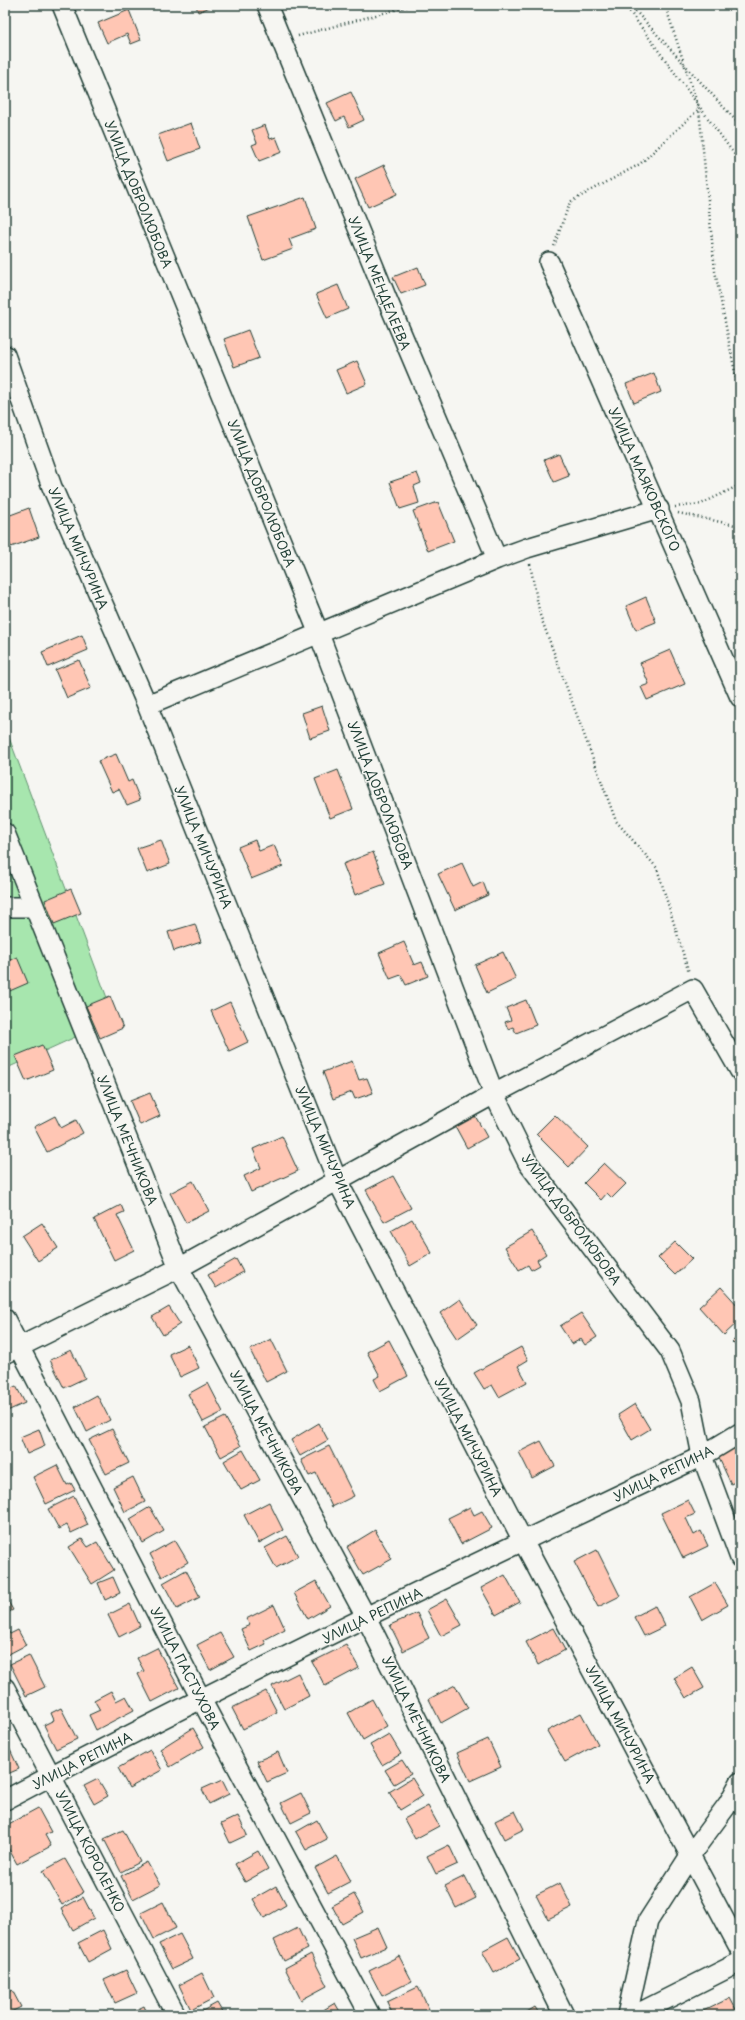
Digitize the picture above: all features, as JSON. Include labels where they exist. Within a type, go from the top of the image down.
[{"type":"street","name":"УЛИЦА ДОБРОЛЮБОВА","points":[[62,5],[319,634],[494,1094],[528,1162],[670,1351],[691,1401],[702,1456],[740,1558]]},
{"type":"street","name":"УЛИЦА МЕНДЕЛЕЕВА","points":[[267,5],[389,306],[497,559]]},
{"type":"street","name":"УЛИЦА МАЯКОВСКОГО","points":[[549,262],[659,509],[740,697]]},
{"type":"street","name":"УЛИЦА МИЧУРИНА","points":[[5,355],[52,487],[147,705],[337,1180],[522,1541],[691,1854],[740,1949]]},
{"type":"street","points":[[147,705],[497,559],[528,548],[659,509]]},
{"type":"street","name":"УЛИЦА МЕЧНИКОВА","points":[[5,833],[179,1268],[366,1617],[564,2015]]},
{"type":"street","points":[[5,907],[34,907]]},
{"type":"street","points":[[12,1351],[179,1268],[494,1094],[693,989],[740,1071]]},
{"type":"street","name":"УЛИЦА ПАСТУХОВА","points":[[5,1319],[12,1351],[202,1699],[370,2015]]},
{"type":"street","name":"УЛИЦА РЕПИНА","points":[[5,1800],[366,1617],[702,1456],[740,1433]]},
{"type":"street","name":"УЛИЦА КОРОЛЕНКО","points":[[5,1688],[52,1775],[176,2015]]},
{"type":"street","points":[[627,2015],[648,1921],[691,1854],[728,1804],[740,1782]]},
{"type":"street","points":[[635,2015],[740,1962]]},
{"type":"path","points":[[282,41],[413,5]]},
{"type":"path","points":[[625,5],[699,109],[740,162]]},
{"type":"path","points":[[630,5],[740,125]]},
{"type":"path","points":[[665,5],[699,109],[715,271],[740,398]]},
{"type":"path","points":[[549,262],[570,202],[640,164],[699,109]]},
{"type":"path","points":[[659,509],[701,504],[740,485]]},
{"type":"path","points":[[659,509],[740,526]]},
{"type":"path","points":[[528,548],[540,615],[616,821],[657,868],[693,989]]},
{"type":"green space","points":[[5,727],[115,1019],[5,1069]]},
{"type":"building","points":[[196,5],[215,5],[198,12]]},
{"type":"building","points":[[129,10],[141,40],[131,44],[127,34],[107,43],[98,23]]},
{"type":"building","points":[[351,92],[364,120],[349,127],[344,117],[336,121],[327,103]]},
{"type":"building","points":[[191,123],[200,149],[168,161],[158,135]]},
{"type":"building","points":[[265,125],[270,139],[276,137],[282,152],[259,161],[252,145],[257,143],[252,130]]},
{"type":"building","points":[[384,165],[397,194],[368,207],[355,179]]},
{"type":"building","points":[[305,197],[316,229],[289,239],[293,249],[263,260],[248,217]]},
{"type":"building","points":[[418,267],[425,285],[401,294],[393,277]]},
{"type":"building","points":[[338,285],[348,309],[327,318],[316,294]]},
{"type":"building","points":[[248,330],[259,358],[234,367],[224,339]]},
{"type":"building","points":[[357,361],[367,384],[346,393],[336,370]]},
{"type":"building","points":[[654,373],[661,392],[634,403],[626,384]]},
{"type":"building","points":[[559,454],[569,476],[554,482],[544,460]]},
{"type":"building","points":[[417,473],[421,483],[414,486],[419,503],[400,509],[390,482]]},
{"type":"building","points":[[438,502],[454,541],[428,551],[413,511]]},
{"type":"building","points":[[29,508],[39,537],[11,547],[5,531],[5,517]]},
{"type":"building","points":[[646,597],[656,622],[636,630],[626,606]]},
{"type":"building","points":[[82,635],[88,650],[48,667],[42,652]]},
{"type":"building","points":[[670,650],[685,684],[647,700],[641,687],[649,684],[640,663]]},
{"type":"building","points":[[79,660],[91,688],[67,698],[55,670]]},
{"type":"building","points":[[322,706],[330,731],[310,738],[302,713]]},
{"type":"building","points":[[116,754],[128,782],[132,780],[140,800],[127,805],[119,789],[112,792],[98,761]]},
{"type":"building","points":[[338,770],[353,809],[330,818],[315,779]]},
{"type":"building","points":[[161,840],[170,864],[147,873],[137,848]]},
{"type":"building","points":[[255,840],[259,851],[274,845],[283,866],[251,879],[238,847]]},
{"type":"building","points":[[373,852],[385,884],[355,895],[343,864]]},
{"type":"building","points":[[462,863],[473,887],[483,882],[488,895],[455,910],[438,874]]},
{"type":"building","points":[[71,889],[81,913],[54,924],[45,900]]},
{"type":"building","points":[[195,924],[201,942],[174,951],[168,932]]},
{"type":"building","points":[[404,942],[414,965],[422,962],[428,976],[406,985],[401,975],[390,979],[379,953]]},
{"type":"building","points":[[503,952],[516,979],[487,993],[475,965]]},
{"type":"building","points":[[17,957],[28,983],[5,993],[5,962]]},
{"type":"building","points":[[110,996],[123,1028],[100,1038],[86,1006]]},
{"type":"building","points":[[526,1000],[536,1025],[516,1033],[513,1027],[508,1029],[505,1022],[511,1020],[506,1008]]},
{"type":"building","points":[[230,1002],[248,1042],[229,1051],[211,1011]]},
{"type":"building","points":[[42,1045],[53,1070],[26,1081],[15,1056]]},
{"type":"building","points":[[352,1061],[359,1080],[367,1078],[373,1093],[355,1099],[352,1092],[333,1099],[323,1072]]},
{"type":"building","points":[[150,1093],[160,1116],[140,1125],[130,1101]]},
{"type":"building","points":[[474,1114],[487,1137],[467,1148],[454,1124]]},
{"type":"building","points":[[555,1115],[588,1147],[569,1167],[536,1134]]},
{"type":"building","points":[[55,1116],[61,1128],[76,1120],[83,1133],[47,1152],[34,1127]]},
{"type":"building","points":[[282,1136],[298,1171],[251,1192],[244,1176],[261,1168],[253,1149]]},
{"type":"building","points":[[604,1163],[626,1184],[612,1198],[607,1193],[601,1200],[584,1183]]},
{"type":"building","points":[[393,1176],[411,1208],[384,1222],[366,1190]]},
{"type":"building","points":[[193,1181],[209,1211],[186,1223],[170,1193]]},
{"type":"building","points":[[121,1205],[124,1212],[117,1215],[134,1250],[114,1260],[94,1219]]},
{"type":"building","points":[[412,1219],[432,1253],[410,1266],[391,1231]]},
{"type":"building","points":[[42,1223],[58,1248],[38,1261],[22,1236]]},
{"type":"building","points":[[532,1231],[546,1254],[537,1260],[540,1265],[531,1270],[528,1265],[519,1270],[505,1247]]},
{"type":"building","points":[[675,1242],[692,1259],[675,1275],[658,1258]]},
{"type":"building","points":[[236,1259],[243,1272],[216,1288],[208,1275]]},
{"type":"building","points":[[721,1287],[740,1308],[740,1320],[724,1335],[699,1307]]},
{"type":"building","points":[[460,1299],[477,1325],[457,1339],[440,1313]]},
{"type":"building","points":[[169,1307],[180,1324],[163,1335],[152,1317]]},
{"type":"building","points":[[581,1313],[597,1337],[585,1345],[581,1339],[572,1344],[560,1326]]},
{"type":"building","points":[[740,1334],[740,1350],[732,1342]]},
{"type":"building","points":[[271,1339],[287,1371],[266,1382],[250,1350]]},
{"type":"building","points":[[389,1340],[408,1376],[380,1391],[374,1379],[380,1376],[367,1352]]},
{"type":"building","points":[[188,1345],[199,1368],[180,1377],[169,1354]]},
{"type":"building","points":[[521,1347],[528,1360],[518,1366],[527,1382],[499,1397],[492,1385],[484,1389],[474,1373]]},
{"type":"building","points":[[71,1350],[85,1378],[64,1388],[50,1360]]},
{"type":"building","points":[[208,1383],[223,1412],[203,1422],[188,1394]]},
{"type":"building","points":[[16,1386],[25,1403],[5,1412],[5,1391]]},
{"type":"building","points":[[97,1395],[110,1420],[87,1432],[75,1407]]},
{"type":"building","points":[[635,1404],[650,1429],[632,1440],[618,1415]]},
{"type":"building","points":[[225,1417],[241,1446],[221,1457],[205,1427]]},
{"type":"building","points":[[319,1423],[328,1440],[300,1456],[291,1440]]},
{"type":"building","points":[[39,1429],[45,1446],[27,1454],[20,1437]]},
{"type":"building","points":[[112,1429],[129,1463],[106,1474],[89,1440]]},
{"type":"building","points":[[541,1441],[555,1466],[532,1478],[519,1452]]},
{"type":"building","points":[[740,1445],[740,1479],[731,1484],[718,1456]]},
{"type":"building","points":[[329,1446],[354,1496],[332,1507],[316,1473],[309,1476],[301,1460]]},
{"type":"building","points":[[243,1450],[260,1480],[241,1490],[224,1461]]},
{"type":"building","points":[[57,1465],[67,1485],[71,1483],[75,1490],[46,1504],[33,1477]]},
{"type":"building","points":[[133,1477],[145,1502],[125,1512],[113,1487]]},
{"type":"building","points":[[74,1496],[88,1525],[71,1533],[67,1525],[59,1529],[48,1509]]},
{"type":"building","points":[[688,1500],[695,1514],[686,1518],[694,1535],[701,1531],[708,1546],[683,1558],[661,1513]]},
{"type":"building","points":[[269,1502],[283,1530],[259,1543],[244,1515]]},
{"type":"building","points":[[150,1507],[164,1531],[143,1543],[130,1519]]},
{"type":"building","points":[[470,1507],[474,1515],[482,1511],[492,1528],[461,1544],[448,1518]]},
{"type":"building","points":[[375,1530],[392,1559],[363,1575],[347,1547]]},
{"type":"building","points":[[287,1536],[298,1556],[276,1568],[265,1548]]},
{"type":"building","points":[[82,1539],[88,1547],[97,1542],[114,1570],[92,1584],[69,1547]]},
{"type":"building","points":[[175,1540],[188,1562],[162,1577],[150,1554]]},
{"type":"building","points":[[597,1550],[620,1596],[598,1607],[574,1562]]},
{"type":"building","points":[[186,1570],[200,1597],[177,1609],[163,1583]]},
{"type":"building","points":[[505,1575],[520,1602],[496,1615],[481,1588]]},
{"type":"building","points":[[113,1577],[120,1593],[105,1600],[98,1583]]},
{"type":"building","points":[[316,1581],[330,1606],[308,1619],[294,1593]]},
{"type":"building","points":[[715,1583],[728,1605],[702,1620],[690,1597]]},
{"type":"building","points":[[5,1596],[13,1610],[5,1614]]},
{"type":"building","points":[[447,1599],[462,1625],[441,1636],[427,1610]]},
{"type":"building","points":[[130,1604],[140,1626],[119,1637],[108,1615]]},
{"type":"building","points":[[274,1605],[285,1629],[264,1640],[266,1644],[251,1651],[241,1629],[250,1625],[246,1619]]},
{"type":"building","points":[[655,1606],[665,1626],[644,1636],[634,1617]]},
{"type":"building","points":[[417,1613],[429,1638],[403,1651],[390,1625]]},
{"type":"building","points":[[5,1625],[10,1634],[18,1630],[26,1645],[7,1655],[5,1651]]},
{"type":"building","points":[[553,1628],[565,1650],[538,1665],[526,1642]]},
{"type":"building","points":[[220,1633],[234,1657],[210,1670],[197,1645]]},
{"type":"building","points":[[346,1645],[359,1668],[325,1686],[312,1662]]},
{"type":"building","points":[[157,1648],[179,1688],[152,1702],[138,1674],[144,1671],[137,1658]]},
{"type":"building","points":[[29,1655],[45,1687],[26,1696],[10,1664]]},
{"type":"building","points":[[692,1667],[704,1688],[686,1698],[674,1678]]},
{"type":"building","points":[[298,1673],[309,1696],[284,1709],[272,1686]]},
{"type":"building","points":[[455,1685],[468,1708],[441,1723],[429,1699]]},
{"type":"building","points":[[111,1691],[116,1701],[126,1696],[134,1710],[96,1730],[89,1715],[100,1710],[94,1700]]},
{"type":"building","points":[[266,1691],[277,1712],[243,1729],[232,1708]]},
{"type":"building","points":[[372,1699],[387,1726],[363,1740],[348,1713]]},
{"type":"building","points":[[61,1708],[77,1739],[56,1749],[44,1725],[54,1720],[51,1713]]},
{"type":"building","points":[[581,1713],[598,1744],[565,1762],[547,1731]]},
{"type":"building","points":[[193,1728],[204,1747],[170,1767],[160,1749]]},
{"type":"building","points":[[389,1734],[401,1754],[382,1765],[370,1745]]},
{"type":"building","points":[[5,1739],[19,1769],[5,1775]]},
{"type":"building","points":[[488,1739],[501,1767],[470,1781],[457,1753]]},
{"type":"building","points":[[150,1750],[162,1770],[129,1788],[118,1768]]},
{"type":"building","points":[[278,1752],[287,1773],[267,1782],[257,1761]]},
{"type":"building","points":[[402,1760],[411,1774],[394,1784],[385,1770]]},
{"type":"building","points":[[412,1778],[423,1796],[400,1810],[389,1792]]},
{"type":"building","points":[[98,1779],[108,1796],[94,1804],[84,1786]]},
{"type":"building","points":[[222,1780],[229,1794],[209,1804],[202,1789]]},
{"type":"building","points":[[301,1793],[311,1813],[291,1823],[281,1803]]},
{"type":"building","points":[[428,1806],[439,1826],[415,1839],[404,1819]]},
{"type":"building","points":[[38,1808],[51,1832],[45,1835],[51,1846],[17,1864],[5,1842],[5,1826]]},
{"type":"building","points":[[515,1811],[524,1829],[504,1839],[495,1821]]},
{"type":"building","points":[[238,1816],[247,1835],[230,1843],[221,1824]]},
{"type":"building","points":[[317,1820],[327,1839],[306,1850],[296,1832]]},
{"type":"building","points":[[123,1830],[140,1862],[121,1872],[104,1839]]},
{"type":"building","points":[[449,1845],[458,1864],[436,1874],[427,1856]]},
{"type":"building","points":[[258,1851],[268,1869],[245,1882],[235,1864]]},
{"type":"building","points":[[337,1856],[351,1881],[328,1893],[315,1868]]},
{"type":"building","points":[[65,1859],[84,1892],[62,1905],[43,1871]]},
{"type":"building","points":[[147,1862],[160,1885],[133,1899],[121,1876]]},
{"type":"building","points":[[465,1876],[476,1898],[456,1908],[445,1886]]},
{"type":"building","points":[[560,1883],[572,1907],[548,1919],[536,1895]]},
{"type":"building","points":[[276,1886],[286,1905],[264,1918],[253,1899]]},
{"type":"building","points":[[354,1894],[364,1912],[342,1924],[332,1906]]},
{"type":"building","points":[[83,1897],[94,1918],[73,1930],[61,1909]]},
{"type":"building","points":[[163,1902],[176,1928],[154,1939],[141,1913]]},
{"type":"building","points":[[378,1927],[387,1947],[361,1958],[352,1938]]},
{"type":"building","points":[[298,1928],[308,1949],[284,1961],[274,1940]]},
{"type":"building","points":[[103,1930],[112,1949],[88,1962],[78,1943]]},
{"type":"building","points":[[180,1934],[193,1959],[172,1969],[159,1944]]},
{"type":"building","points":[[508,1937],[520,1959],[494,1973],[482,1951]]},
{"type":"building","points":[[311,1954],[327,1986],[301,2000],[285,1968]]},
{"type":"building","points":[[399,1956],[412,1981],[382,1996],[369,1971]]},
{"type":"building","points":[[126,1970],[137,1993],[115,2003],[104,1980]]},
{"type":"building","points":[[202,1973],[214,1998],[191,2010],[179,1985]]},
{"type":"building","points":[[418,1987],[429,2009],[416,2015],[393,2015],[387,2002]]},
{"type":"building","points":[[12,1990],[21,2007],[5,2015],[5,1994]]},
{"type":"building","points":[[730,1998],[739,2015],[700,2015],[699,2013]]},
{"type":"building","points":[[217,2003],[224,2015],[195,2015]]},
{"type":"building","points":[[335,2003],[342,2015],[315,2015]]},
{"type":"building","points":[[144,2006],[148,2015],[126,2015]]},
{"type":"building","points":[[535,2007],[540,2015],[522,2015]]}]
